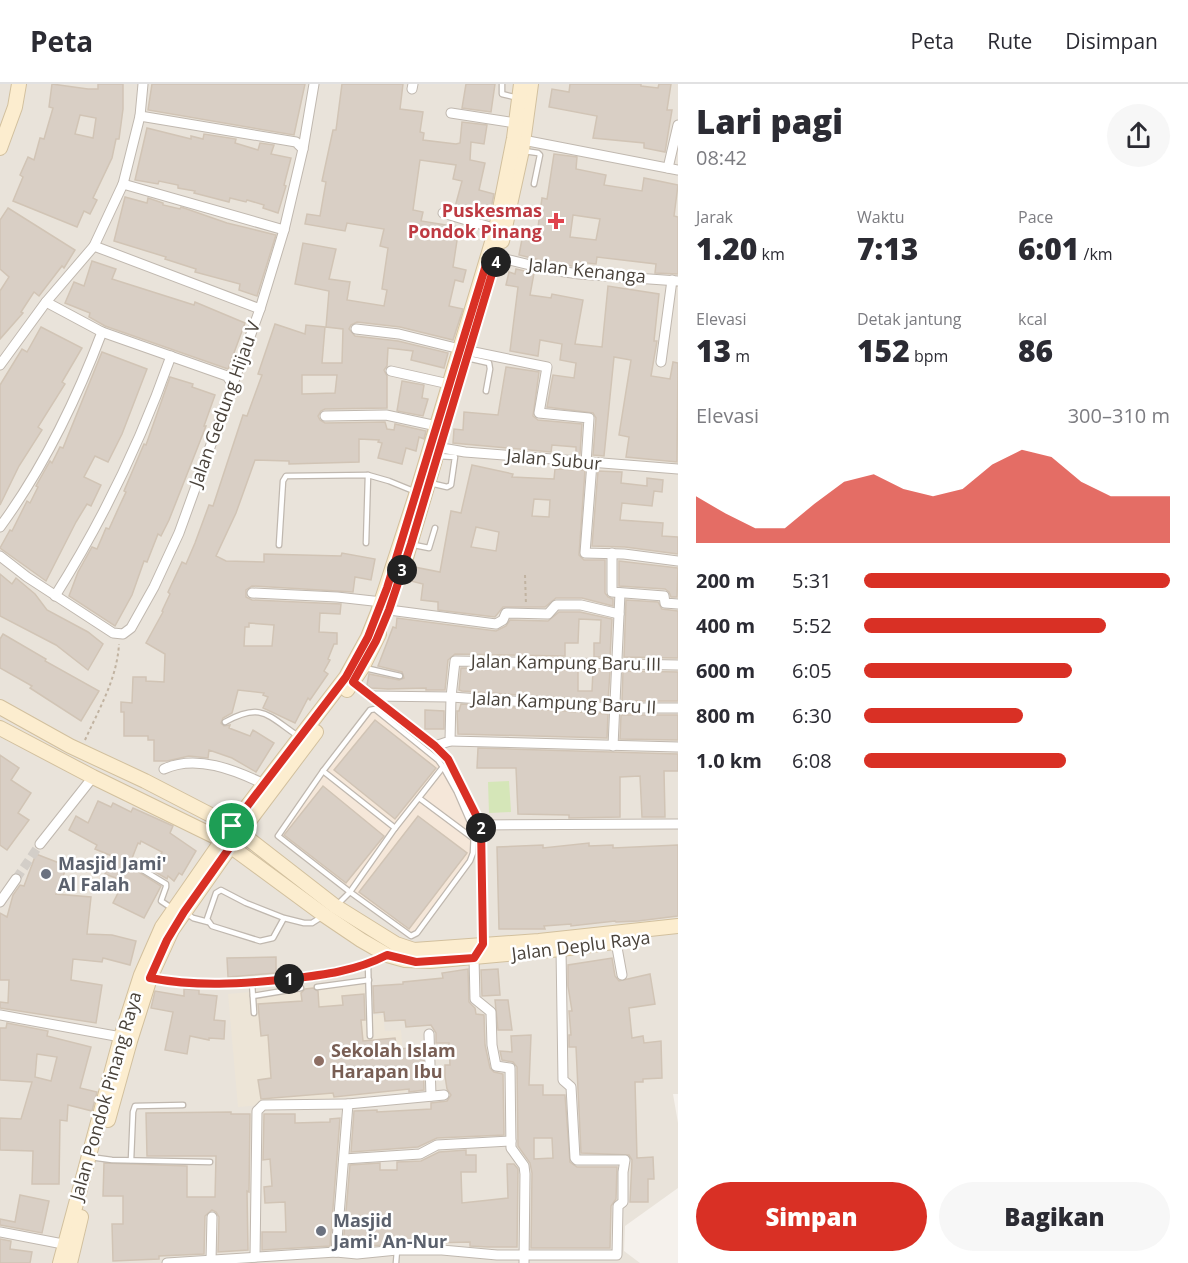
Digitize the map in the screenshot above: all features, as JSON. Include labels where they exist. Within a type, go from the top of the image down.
[{"type":"main road","points":[[0,148],[15,107],[19,84]]},
{"type":"main road","name":"Jalan Pondok Pinang Raya","points":[[70,1263],[121,1037],[141,975],[162,927],[178,911],[349,680],[368,637],[384,610],[417,492],[435,450],[493,256],[520,143],[531,84]]},
{"type":"main road","name":"Jalan Pondok Pinang Raya","points":[[520,91],[516,123],[520,143]]},
{"type":"main road","name":"Jalan Pondok Pinang Raya","points":[[236,830],[264,784],[300,737],[362,668],[411,544],[430,483],[436,426],[449,384],[465,352]]},
{"type":"main road","name":"Jalan Deplu Raya","points":[[0,707],[236,830],[330,910]]},
{"type":"main road","name":"Jalan Deplu Raya","points":[[0,728],[227,843],[330,910],[416,962],[474,958],[678,926]]},
{"type":"main road","points":[[64,762],[75,748]]},
{"type":"main road","name":"Jalan Pondok Pinang Raya","points":[[60,1263],[63,1244],[150,978],[178,911]]},
{"type":"main road","name":"Jalan Deplu Raya","points":[[392,949],[424,950],[483,944],[561,949],[678,935]]},
{"type":"street","points":[[0,365],[46,303],[94,246],[123,184],[140,116],[142,84]]},
{"type":"street","name":"Jalan Gedung Hijau V","points":[[119,635],[131,628],[179,532],[260,309],[284,230],[303,149],[314,84]]},
{"type":"street","points":[[451,113],[516,123]]},
{"type":"street","points":[[140,116],[296,142],[303,149]]},
{"type":"street","points":[[520,143],[673,169],[678,125]]},
{"type":"street","points":[[123,184],[284,230]]},
{"type":"street","points":[[443,213],[500,230]]},
{"type":"street","points":[[94,246],[260,309]]},
{"type":"street","name":"Jalan Kenanga","points":[[493,256],[560,272],[675,280]]},
{"type":"street","points":[[661,362],[675,280]]},
{"type":"street","points":[[46,303],[102,332],[227,376],[233,385]]},
{"type":"street","points":[[356,329],[399,334],[465,352],[547,367],[538,413],[589,418],[585,552],[678,561]]},
{"type":"street","points":[[0,527],[27,487],[61,427],[102,332]]},
{"type":"street","points":[[55,596],[121,480],[171,356]]},
{"type":"street","points":[[391,371],[449,384]]},
{"type":"street","points":[[325,416],[386,415],[436,426]]},
{"type":"street","name":"Jalan Subur","points":[[435,450],[678,470]]},
{"type":"street","points":[[612,553],[611,591],[620,594],[664,596],[665,603],[678,604]]},
{"type":"street","points":[[0,556],[55,596],[119,635]]},
{"type":"street","points":[[252,594],[338,597],[384,610],[496,624],[503,620],[506,613],[548,614],[556,605],[581,604],[619,614]]},
{"type":"street","points":[[613,746],[620,594]]},
{"type":"street","name":"Jalan Kampung Baru III","points":[[451,697],[454,663],[458,661],[678,665]]},
{"type":"street","points":[[349,680],[435,746],[448,759],[481,825],[483,944],[474,958],[475,999],[491,1012],[495,1065],[510,1068],[511,1148],[524,1168],[524,1259]]},
{"type":"street","name":"Jalan Kampung Baru II","points":[[370,696],[451,697],[614,708],[678,708]]},
{"type":"street","points":[[450,741],[451,697]]},
{"type":"street","points":[[435,746],[450,741],[678,747]]},
{"type":"street","points":[[164,769],[179,764],[204,764],[231,770],[264,784]]},
{"type":"street","points":[[40,844],[93,777]]},
{"type":"street","points":[[481,825],[678,824]]},
{"type":"street","points":[[0,902],[16,879]]},
{"type":"street","points":[[616,942],[622,975]]},
{"type":"street","points":[[150,978],[201,985],[252,983],[323,975],[368,965],[392,949]]},
{"type":"street","points":[[167,1263],[397,1250],[465,1252],[524,1259],[575,1259],[617,1255],[618,1206],[623,1202],[625,1160],[577,1160],[575,1158],[571,1087],[562,1080],[561,949]]},
{"type":"street","points":[[0,1015],[121,1037]]},
{"type":"street","points":[[429,1034],[431,1096]]},
{"type":"street","points":[[249,1260],[257,1111],[263,1105],[348,1104],[444,1095]]},
{"type":"street","points":[[336,1252],[348,1104]]},
{"type":"street","points":[[344,1159],[420,1154],[437,1145],[511,1141]]},
{"type":"street","points":[[212,1217],[212,1260]]},
{"type":"street","points":[[0,1232],[63,1244]]},
{"type":"street","points":[[465,1252],[465,1263]]},
{"type":"lane","points":[[502,84],[502,94],[520,91]]},
{"type":"lane","points":[[520,143],[540,155],[534,184]]},
{"type":"lane","points":[[465,352],[489,363],[486,391]]},
{"type":"lane","points":[[430,483],[447,487],[451,485],[455,458],[435,450]]},
{"type":"lane","points":[[279,545],[283,481],[286,476],[368,475],[417,492]]},
{"type":"lane","points":[[366,543],[368,475]]},
{"type":"lane","points":[[411,544],[429,548],[435,528]]},
{"type":"lane","points":[[362,668],[400,676]]},
{"type":"lane","points":[[375,709],[438,760],[443,767],[471,824],[474,839],[473,853],[470,861],[414,935],[409,935],[278,836],[323,771],[370,710],[375,709]]},
{"type":"lane","points":[[225,722],[243,712],[261,712],[300,737]]},
{"type":"lane","points":[[207,922],[216,893],[220,890],[284,918],[312,923],[350,892],[395,828],[443,767]]},
{"type":"lane","points":[[323,771],[395,828]]},
{"type":"lane","points":[[419,798],[474,839]]},
{"type":"lane","points":[[471,824],[481,825]]},
{"type":"lane","points":[[133,864],[166,884],[160,900],[212,926],[260,941],[273,938],[284,918]]},
{"type":"lane","points":[[368,965],[370,1036]]},
{"type":"lane","points":[[317,987],[369,980]]},
{"type":"lane","points":[[252,983],[254,1013]]},
{"type":"lane","points":[[253,996],[301,988]]},
{"type":"lane","points":[[131,1160],[135,1106],[183,1104]]},
{"type":"lane","points":[[93,1157],[210,1162]]},
{"type":"lane","points":[[396,1263],[397,1250]]},
{"type":"path","points":[[525,575],[525,614]]},
{"type":"path","points":[[75,748],[109,688],[118,656],[119,635]]},
{"type":"shaded area","points":[[0,84],[678,84],[678,1094],[673,1094],[678,1123],[678,1188],[625,1226],[624,1251],[640,1263],[0,1263]]},
{"type":"shaded area","points":[[375,709],[438,760],[474,831],[473,853],[417,933],[411,936],[280,839],[280,832],[370,710]]},
{"type":"shaded area","name":"Sekolah Islam Harapan Ibu","points":[[368,981],[371,1015],[383,1015],[385,1031],[401,1030],[406,1092],[238,1107],[228,994]]},
{"type":"green space","points":[[509,781],[511,812],[489,813],[488,782]]},
{"type":"building","points":[[52,84],[98,89],[98,84],[123,84],[123,109],[119,139],[116,139],[112,158],[93,198],[97,200],[90,214],[84,211],[77,227],[13,201],[28,157],[34,160],[40,138],[44,139],[53,108],[49,107]],"holes":[[[80,115],[96,118],[93,138],[75,134]]]},
{"type":"building","points":[[152,84],[305,84],[294,135],[148,110]]},
{"type":"building","points":[[342,84],[403,84],[400,109],[423,112],[420,132],[424,133],[423,140],[456,144],[460,143],[462,122],[487,125],[484,144],[471,142],[470,160],[485,163],[479,190],[494,194],[489,218],[455,207],[462,181],[453,179],[456,165],[420,160],[413,210],[423,212],[421,221],[459,227],[453,267],[466,270],[463,282],[455,280],[449,306],[463,309],[453,340],[400,327],[357,322],[351,325],[349,329],[355,336],[398,341],[448,353],[444,368],[411,360],[413,351],[388,348],[387,366],[384,370],[387,376],[387,408],[325,409],[318,416],[320,420],[325,423],[385,422],[387,429],[394,430],[395,424],[426,431],[424,439],[419,437],[416,451],[406,448],[402,464],[378,458],[382,443],[378,442],[379,440],[359,439],[359,462],[289,464],[289,461],[255,460],[236,513],[216,556],[226,561],[264,562],[264,554],[341,556],[342,553],[375,559],[371,580],[355,577],[353,592],[252,586],[246,590],[246,597],[252,600],[341,604],[340,614],[320,613],[319,632],[337,633],[337,644],[334,644],[328,659],[330,660],[324,671],[328,674],[310,700],[308,698],[295,723],[263,708],[268,697],[263,695],[264,693],[238,690],[232,713],[223,718],[221,723],[224,726],[230,725],[229,728],[250,736],[253,730],[274,743],[256,772],[232,758],[209,750],[208,758],[189,756],[167,761],[154,761],[154,740],[148,740],[148,736],[124,736],[124,712],[121,712],[121,702],[132,703],[133,677],[146,677],[146,681],[164,682],[165,654],[146,643],[163,612],[170,594],[168,592],[182,562],[186,564],[209,505],[213,506],[243,415],[247,416],[262,375],[258,374],[275,324],[305,334],[306,325],[325,327],[322,363],[342,363],[343,329],[326,327],[329,291],[295,284],[303,243],[336,249],[329,279],[350,282],[347,300],[384,306],[387,290],[382,289],[388,248],[380,246],[384,229],[347,223],[345,231],[305,224],[307,214],[320,216],[326,182],[322,181],[333,130],[336,130]],"holes":[[[302,375],[337,375],[335,393],[302,394]],[[249,623],[274,625],[272,646],[244,646],[245,627],[249,627]]]},
{"type":"building","points":[[466,84],[495,84],[491,112],[462,108]]},
{"type":"building","points":[[570,84],[641,84],[641,86],[658,88],[659,84],[671,84],[667,110],[672,110],[665,152],[644,148],[644,143],[593,138],[597,116],[549,107],[552,89],[569,92]]},
{"type":"building","points":[[147,128],[191,139],[191,136],[203,139],[204,134],[236,139],[235,143],[258,150],[260,143],[274,145],[271,154],[291,158],[278,213],[263,208],[264,205],[247,200],[246,202],[230,198],[229,202],[178,188],[178,185],[135,180]]},
{"type":"building","points":[[554,154],[577,157],[576,169],[606,175],[604,185],[642,191],[644,178],[678,185],[674,216],[678,217],[678,274],[655,273],[656,264],[597,257],[596,264],[578,262],[578,267],[519,255],[522,239],[536,242],[542,198],[547,199]],"holes":[[[573,215],[600,219],[596,240],[570,237]]]},
{"type":"building","points":[[125,197],[147,203],[148,198],[163,203],[163,205],[180,209],[181,207],[227,223],[276,235],[257,296],[239,290],[240,284],[195,272],[196,269],[165,259],[166,257],[114,241]]},
{"type":"building","points":[[8,208],[75,250],[64,268],[62,266],[39,296],[34,292],[21,312],[23,313],[0,339],[0,291],[9,277],[0,269],[0,220]]},
{"type":"building","points":[[92,261],[116,269],[112,279],[194,305],[195,302],[245,323],[228,369],[105,326],[89,317],[90,313],[65,303],[74,282],[84,286]]},
{"type":"building","points":[[516,269],[534,273],[530,295],[551,298],[552,294],[583,300],[575,344],[602,347],[608,286],[659,294],[654,341],[657,341],[651,376],[670,379],[673,362],[678,363],[677,462],[626,457],[629,437],[619,435],[631,360],[614,357],[604,456],[593,455],[596,418],[593,413],[547,407],[553,375],[574,378],[576,363],[560,360],[562,344],[540,340],[538,356],[510,351],[518,287],[506,285],[509,272],[515,274]]},
{"type":"building","points":[[41,327],[82,348],[62,382],[65,384],[38,427],[42,430],[19,466],[0,505],[0,385],[22,349],[27,352]]},
{"type":"building","points":[[102,352],[147,369],[122,434],[108,462],[95,456],[84,477],[101,485],[91,506],[87,504],[76,522],[46,581],[0,548],[10,530],[12,531],[27,501],[30,503],[38,487],[36,486],[50,461],[52,463],[60,447],[63,448]]},
{"type":"building","points":[[506,367],[539,372],[533,416],[538,420],[582,424],[580,454],[576,454],[576,447],[552,445],[551,452],[453,443],[454,429],[463,430],[464,412],[498,415]]},
{"type":"building","points":[[170,377],[193,384],[192,387],[215,395],[204,426],[206,426],[169,520],[161,536],[158,534],[147,562],[144,561],[132,595],[115,626],[69,596],[78,572],[92,547],[97,549],[106,528],[109,529],[144,444],[146,445]]},
{"type":"building","points":[[402,381],[424,385],[422,398],[428,399],[423,416],[397,411]]},
{"type":"building","points":[[472,465],[513,474],[512,477],[554,479],[555,469],[585,470],[579,555],[584,560],[605,560],[605,593],[613,599],[613,606],[582,598],[556,598],[545,607],[503,607],[495,617],[438,610],[438,602],[421,600],[423,584],[411,581],[414,567],[440,572],[451,511],[461,513]],"holes":[[[534,499],[550,500],[549,517],[532,516]],[[476,527],[499,532],[496,551],[471,547]]]},
{"type":"building","points":[[598,471],[622,472],[621,483],[647,486],[647,478],[663,480],[662,492],[654,491],[652,506],[622,503],[620,520],[663,523],[662,536],[678,537],[678,554],[625,547],[592,546]]},
{"type":"building","points":[[619,561],[678,568],[677,597],[671,597],[665,589],[619,586]]},
{"type":"building","points":[[0,574],[12,584],[16,578],[35,594],[47,610],[88,632],[103,644],[88,670],[56,645],[0,616]]},
{"type":"building","points":[[626,600],[658,602],[662,609],[678,611],[678,658],[624,657]]},
{"type":"building","points":[[559,612],[580,612],[612,619],[610,657],[594,657],[594,643],[600,643],[601,620],[579,619],[578,643],[565,643],[565,656],[455,654],[448,660],[445,690],[371,688],[367,685],[369,674],[399,680],[404,678],[402,672],[378,666],[393,627],[396,628],[397,618],[496,631],[506,626],[510,620],[548,621]]},
{"type":"building","points":[[3,634],[99,691],[81,721],[30,688],[32,686],[0,668],[0,639]]},
{"type":"building","points":[[461,668],[578,670],[578,691],[592,691],[593,670],[610,671],[608,701],[462,691],[459,690]]},
{"type":"building","points":[[623,671],[678,672],[678,701],[622,701]]},
{"type":"building","points":[[461,704],[608,714],[607,738],[458,734],[457,711]]},
{"type":"building","points":[[425,710],[444,711],[444,729],[425,729]]},
{"type":"building","points":[[621,715],[678,715],[678,740],[620,739]]},
{"type":"building","points":[[375,720],[436,768],[395,819],[334,770]]},
{"type":"building","points":[[478,748],[678,754],[678,771],[664,771],[665,817],[642,817],[640,776],[620,777],[620,817],[569,818],[569,815],[518,814],[516,768],[477,768]]},
{"type":"building","points":[[0,755],[19,768],[11,780],[31,793],[18,813],[29,820],[7,850],[0,845]]},
{"type":"building","points":[[323,786],[384,836],[346,883],[284,835]]},
{"type":"building","points":[[98,801],[111,807],[113,803],[131,812],[133,808],[173,826],[170,833],[196,851],[182,875],[179,873],[174,881],[152,870],[162,852],[141,841],[140,844],[138,843],[129,866],[161,886],[144,918],[113,903],[124,881],[105,874],[112,856],[95,849],[97,845],[69,830],[76,816],[88,823]]},
{"type":"building","points":[[418,816],[467,853],[409,929],[359,892]]},
{"type":"building","points":[[589,843],[589,846],[613,845],[613,848],[678,845],[678,916],[571,926],[571,924],[544,926],[545,929],[499,929],[497,847],[543,845],[543,848]]},
{"type":"building","points":[[36,854],[67,866],[56,894],[91,897],[87,934],[112,935],[136,941],[130,965],[103,958],[102,962],[73,959],[71,980],[102,985],[96,1023],[0,1008],[0,1002],[8,1003],[9,980],[0,980],[0,913],[7,917],[13,895],[20,885],[24,886]]},
{"type":"building","points":[[276,957],[276,973],[228,977],[227,958]]},
{"type":"building","points":[[612,958],[615,976],[619,981],[650,974],[655,1004],[629,1008],[632,1038],[643,1036],[644,1043],[661,1041],[662,1078],[635,1082],[637,1158],[653,1157],[654,1179],[648,1179],[648,1202],[630,1202],[632,1160],[629,1155],[581,1153],[576,1047],[569,1047],[569,1035],[571,1035],[569,1011],[572,1011],[568,986],[568,965]]},
{"type":"building","points":[[468,969],[469,1002],[475,1008],[476,1014],[484,1015],[485,1045],[490,1068],[494,1072],[503,1074],[504,1135],[437,1138],[418,1147],[351,1152],[354,1111],[431,1109],[431,1103],[447,1101],[451,1095],[447,1089],[445,1076],[445,1065],[450,1065],[449,1043],[436,1043],[436,1033],[431,1025],[406,1027],[405,1020],[385,1021],[384,1012],[374,1013],[373,986],[443,978],[442,973]]},
{"type":"building","points":[[498,969],[500,995],[482,996],[481,970]]},
{"type":"building","name":"Sekolah Islam Harapan Ibu","points":[[313,988],[318,991],[319,1007],[343,1005],[342,996],[364,994],[365,1020],[361,1020],[363,1041],[395,1038],[397,1049],[423,1047],[424,1090],[409,1092],[409,1089],[334,1097],[333,1093],[261,1099],[258,1080],[271,1078],[268,1035],[261,1036],[258,1004],[302,1001],[301,993],[305,989]]},
{"type":"building","points":[[184,989],[199,990],[199,994],[217,996],[214,1020],[225,1021],[224,1039],[209,1038],[209,1040],[190,1036],[187,1054],[165,1050],[173,1012],[151,1008],[155,991],[184,996]]},
{"type":"building","points":[[495,1000],[508,1000],[512,1030],[498,1030]]},
{"type":"building","points":[[7,1023],[48,1031],[47,1036],[91,1047],[80,1088],[97,1092],[92,1111],[68,1105],[67,1121],[60,1120],[59,1184],[32,1184],[33,1151],[0,1150],[0,1118],[21,1119],[32,1082],[0,1080],[0,1028],[6,1028]],"holes":[[[37,1054],[57,1057],[51,1081],[35,1077]]]},
{"type":"building","points":[[531,1035],[529,1085],[543,1085],[543,1095],[565,1095],[570,1162],[577,1167],[617,1167],[616,1199],[611,1206],[610,1248],[531,1248],[532,1173],[530,1163],[518,1146],[517,1067],[513,1062],[502,1060],[500,1051],[512,1052],[511,1036]],"holes":[[[534,1138],[552,1138],[553,1158],[534,1159]]]},
{"type":"building","points":[[231,1112],[231,1114],[250,1114],[249,1192],[247,1191],[248,1250],[218,1252],[219,1217],[212,1210],[205,1216],[204,1254],[113,1261],[112,1224],[123,1224],[123,1196],[103,1196],[104,1163],[187,1166],[187,1197],[215,1197],[216,1156],[147,1156],[146,1113]]},
{"type":"building","points":[[264,1114],[295,1114],[295,1123],[330,1122],[330,1119],[340,1118],[330,1246],[262,1250],[262,1232],[286,1232],[285,1202],[265,1203],[264,1187],[272,1186],[270,1159],[263,1160]]},
{"type":"building","points":[[466,1150],[466,1155],[476,1155],[476,1172],[461,1172],[462,1203],[508,1198],[507,1164],[514,1164],[518,1169],[517,1247],[470,1246],[470,1242],[433,1243],[433,1241],[343,1246],[350,1165],[380,1163],[380,1170],[397,1170],[397,1162],[421,1161],[439,1152]]},
{"type":"building","points":[[20,1195],[49,1201],[42,1233],[0,1225],[0,1219],[15,1222]]},
{"type":"building","points":[[0,1239],[11,1241],[10,1249],[32,1252],[30,1263],[0,1263]]},
{"type":"tunnel","points":[[16,879],[40,844]]},
{"type":"place","name":"Puskesmas Pondok Pinang","points":[[556,221]]},
{"type":"place","name":"Masjid Jami' Al Falah","points":[[46,874]]},
{"type":"place","name":"Sekolah Islam Harapan Ibu","points":[[319,1061]]},
{"type":"place","name":"Masjid Jami' An-Nur","points":[[321,1231]]},
{"type":"route","points":[[489,255],[497,257],[430,483],[389,610],[376,641],[353,682],[435,746],[448,759],[481,825],[483,944],[474,958],[416,962],[387,955],[368,965],[323,975],[252,983],[201,985],[150,978],[167,940],[184,912],[240,833],[232,826],[346,677],[368,637],[387,588],[489,255]]}]
